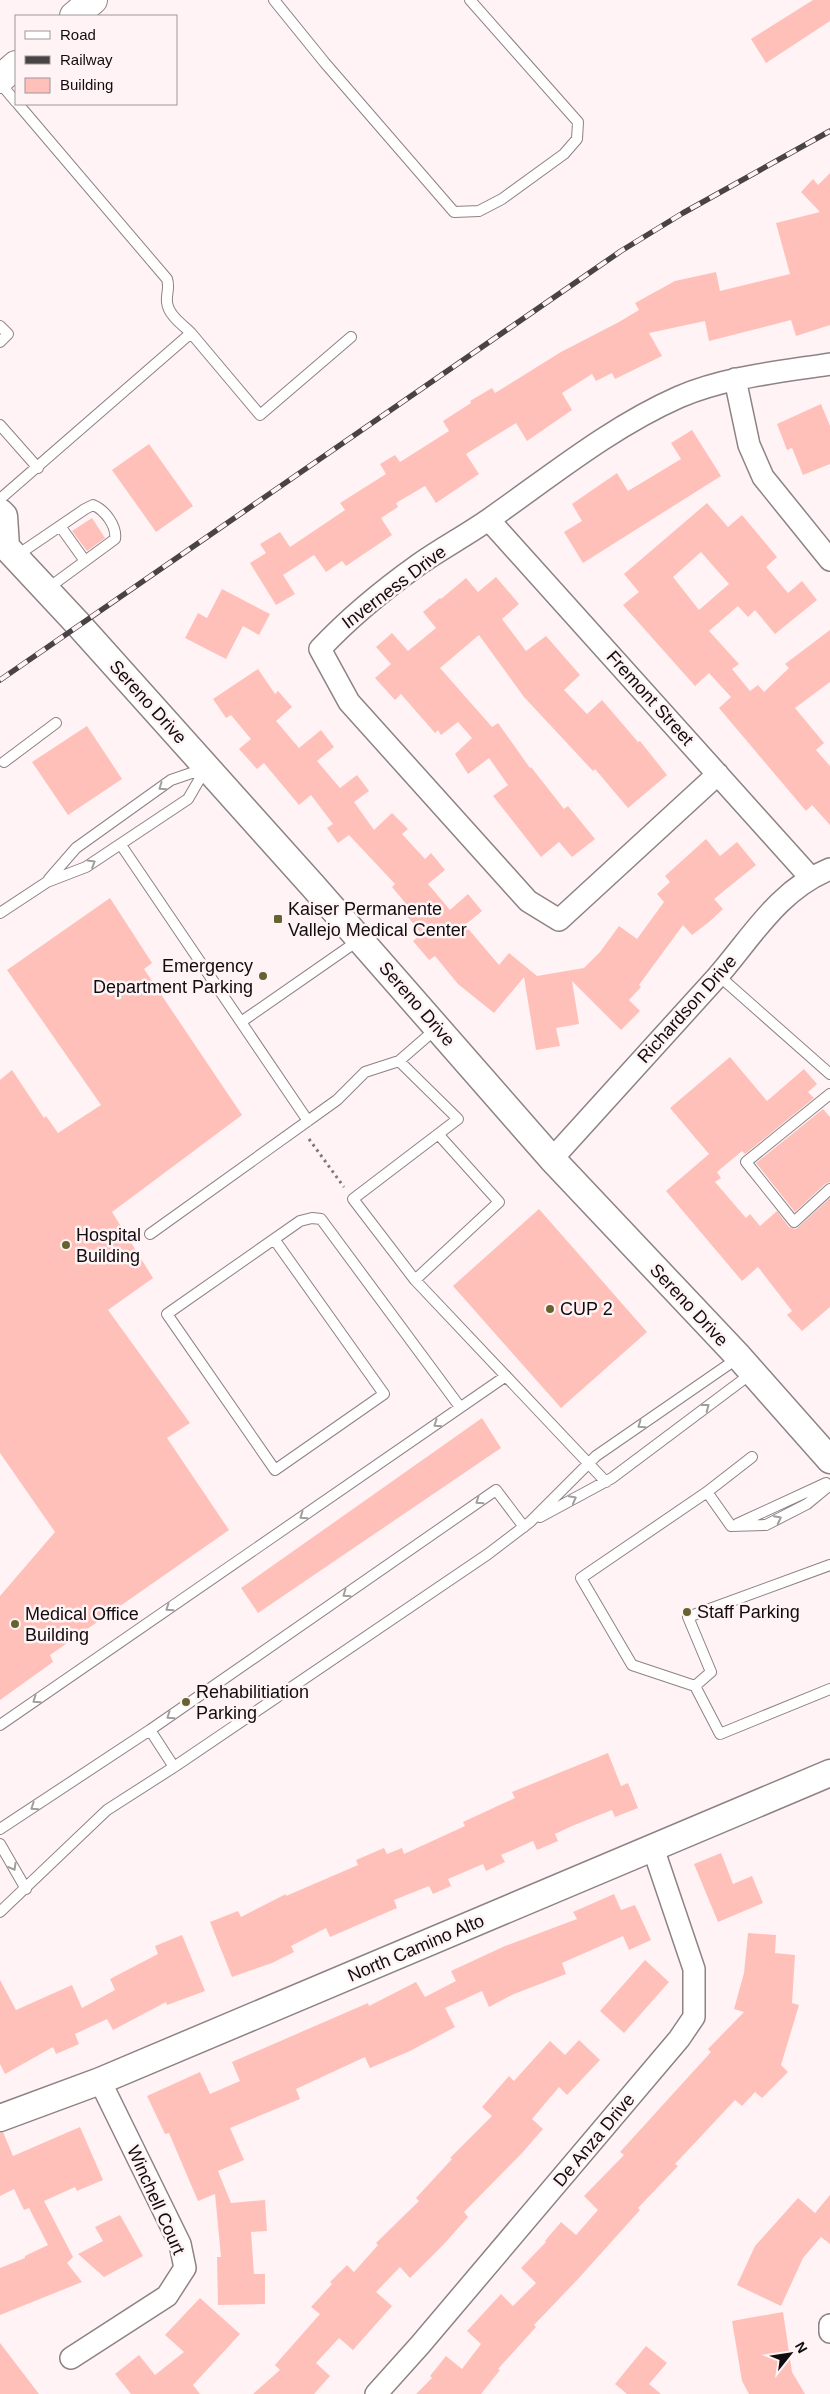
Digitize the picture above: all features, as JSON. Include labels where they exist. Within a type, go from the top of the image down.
[{"type":"main road","points":[[75,15],[93,0]]},
{"type":"main road","points":[[0,79],[15,66]]},
{"type":"street","name":"Inverness Drive","points":[[718,774],[559,920],[528,901],[349,702],[320,649],[344,624],[418,565],[489,520],[581,454],[640,417],[679,397],[735,379],[830,364]]},
{"type":"street","points":[[735,379],[749,445],[763,477],[830,560]]},
{"type":"street","points":[[0,512],[4,516],[7,550]]},
{"type":"street","name":"Fremont Street","points":[[489,520],[810,877]]},
{"type":"street","name":"Sereno Drive","points":[[7,550],[46,590],[207,768],[438,1027],[552,1160],[745,1365],[830,1460]]},
{"type":"street","name":"Richardson Drive","points":[[552,1160],[718,975],[780,901],[810,877],[830,869]]},
{"type":"street","name":"North Camino Alto","points":[[0,2118],[100,2081],[830,1773]]},
{"type":"street","name":"De Anza Drive","points":[[376,2394],[420,2345],[679,2039],[694,2017],[694,1969],[653,1848]]},
{"type":"street","name":"Winchell Court","points":[[71,2358],[167,2296],[185,2268],[180,2244],[100,2081]]},
{"type":"street","points":[[830,2325],[830,2332]]},
{"type":"lane","points":[[274,0],[324,63],[454,212],[479,211],[502,199],[564,154],[577,138],[578,122],[470,0]]},
{"type":"lane","points":[[0,83],[15,101]]},
{"type":"lane","points":[[19,105],[167,279],[169,287],[167,303],[170,312],[191,333],[260,416],[351,337]]},
{"type":"lane","points":[[0,326],[8,334],[0,342]]},
{"type":"lane","points":[[0,499],[38,468],[191,333]]},
{"type":"lane","points":[[0,425],[38,468]]},
{"type":"lane","points":[[7,550],[60,526],[93,505],[100,508],[108,517],[116,533],[115,539],[46,590]]},
{"type":"lane","points":[[60,526],[85,561]]},
{"type":"lane","points":[[4,762],[56,723]]},
{"type":"lane","points":[[0,913],[47,882],[86,867],[188,799],[207,768]]},
{"type":"lane","points":[[47,882],[76,848],[171,780],[207,768]]},
{"type":"lane","points":[[121,845],[241,1022],[304,1124]]},
{"type":"lane","points":[[241,1022],[360,940]]},
{"type":"lane","points":[[718,975],[830,1074]]},
{"type":"lane","points":[[150,1234],[337,1100],[365,1072],[399,1061],[438,1027]]},
{"type":"lane","points":[[399,1061],[458,1119],[353,1199],[415,1280],[606,1482]]},
{"type":"lane","points":[[830,1094],[746,1162],[794,1222],[830,1189]]},
{"type":"lane","points":[[415,1280],[499,1202],[438,1134]]},
{"type":"lane","points":[[274,1239],[384,1394],[275,1470],[167,1314],[274,1239],[300,1221],[312,1218],[321,1219],[460,1407]]},
{"type":"lane","points":[[0,1912],[107,1810],[488,1554],[527,1524],[596,1456],[745,1365]]},
{"type":"lane","points":[[527,1524],[606,1482],[745,1365]]},
{"type":"lane","points":[[0,1725],[506,1376]]},
{"type":"lane","points":[[752,1457],[707,1492],[581,1578],[632,1665],[695,1686],[720,1734],[830,1689]]},
{"type":"lane","points":[[731,1526],[801,1496],[830,1481]]},
{"type":"lane","points":[[731,1526],[766,1526],[807,1504],[830,1485]]},
{"type":"lane","points":[[0,1830],[150,1730],[496,1490],[527,1524]]},
{"type":"lane","points":[[707,1492],[731,1526]]},
{"type":"lane","points":[[695,1686],[711,1672],[688,1617],[830,1565]]},
{"type":"lane","points":[[150,1730],[174,1766]]},
{"type":"lane","points":[[0,1844],[26,1889]]},
{"type":"path","points":[[304,1124],[353,1199]]},
{"type":"building","points":[[813,0],[830,0],[830,21],[766,63],[751,39]]},
{"type":"building","points":[[830,173],[830,325],[796,336],[791,320],[709,341],[705,321],[649,333],[662,356],[615,379],[612,373],[596,381],[592,374],[562,393],[572,410],[527,441],[516,423],[466,454],[479,474],[436,503],[425,486],[396,503],[398,507],[381,518],[392,535],[346,566],[342,561],[326,572],[314,555],[283,575],[295,594],[276,605],[250,563],[266,553],[260,544],[280,532],[290,547],[345,510],[340,503],[386,474],[380,464],[395,455],[400,462],[449,431],[443,421],[471,403],[470,401],[492,388],[495,393],[561,352],[619,322],[639,310],[635,303],[675,281],[716,272],[720,291],[790,274],[776,223],[820,212],[801,192],[813,179],[818,185]]},
{"type":"building","points":[[821,404],[830,426],[830,464],[803,475],[792,448],[787,450],[777,424]]},
{"type":"building","points":[[692,430],[721,476],[583,563],[564,532],[582,521],[572,504],[617,473],[628,491],[681,459],[671,443]]},
{"type":"building","points":[[149,444],[193,506],[156,532],[112,470]]},
{"type":"building","points":[[707,503],[728,527],[742,515],[777,557],[766,567],[788,593],[802,581],[817,600],[775,634],[755,610],[748,617],[738,606],[709,631],[739,664],[732,669],[750,691],[758,685],[764,692],[789,668],[785,664],[830,630],[830,682],[795,708],[824,743],[816,750],[830,766],[830,825],[812,805],[806,811],[719,708],[731,697],[709,673],[695,686],[623,605],[639,592],[624,574]],"holes":[[[701,552],[729,584],[699,610],[673,577]]]},
{"type":"building","points":[[92,518],[105,538],[87,551],[72,531]]},
{"type":"building","points":[[496,577],[519,604],[502,619],[526,651],[546,636],[580,675],[564,690],[587,714],[602,700],[638,742],[640,741],[667,775],[628,808],[595,769],[593,771],[524,697],[479,635],[440,668],[492,727],[498,723],[530,768],[564,809],[568,806],[595,839],[572,857],[559,842],[541,857],[493,796],[508,785],[489,758],[468,774],[455,754],[472,738],[458,722],[441,735],[438,730],[435,733],[401,694],[395,700],[375,678],[391,664],[376,647],[392,633],[408,651],[436,628],[423,612],[466,578],[478,592]]},
{"type":"building","points":[[222,589],[270,614],[259,635],[243,626],[226,659],[185,638],[198,613],[207,618]]},
{"type":"building","points":[[258,669],[275,694],[278,691],[292,707],[276,721],[299,748],[321,730],[334,747],[317,761],[340,788],[357,775],[369,791],[354,802],[374,830],[392,813],[408,829],[402,834],[425,859],[431,853],[445,870],[428,884],[450,910],[468,894],[482,911],[465,925],[499,965],[509,953],[537,976],[584,968],[600,952],[619,926],[637,939],[664,902],[657,894],[670,882],[665,876],[706,839],[720,856],[737,842],[756,865],[714,899],[723,909],[709,922],[692,935],[683,925],[639,985],[641,987],[629,1000],[640,1011],[621,1030],[572,981],[579,1024],[556,1028],[560,1046],[536,1050],[524,977],[494,1013],[458,984],[435,956],[429,960],[413,941],[422,934],[402,910],[407,905],[392,887],[395,884],[349,835],[338,843],[327,828],[333,824],[311,795],[299,805],[264,763],[257,769],[239,749],[251,739],[231,715],[226,718],[213,699]]},
{"type":"building","points":[[87,726],[122,779],[68,815],[32,762]]},
{"type":"building","name":"Hospital Building","points":[[110,898],[152,963],[144,969],[242,1115],[112,1212],[153,1278],[108,1310],[190,1423],[167,1438],[229,1530],[50,1655],[53,1662],[0,1700],[0,1596],[55,1532],[0,1453],[0,1080],[12,1070],[44,1118],[46,1116],[58,1133],[101,1105],[7,970]]},
{"type":"building","points":[[730,1057],[767,1101],[804,1069],[817,1084],[808,1092],[814,1098],[745,1154],[742,1151],[717,1172],[721,1178],[715,1182],[746,1218],[750,1214],[760,1226],[777,1211],[789,1227],[796,1229],[830,1198],[830,1307],[802,1331],[787,1315],[792,1311],[758,1267],[742,1281],[666,1191],[709,1154],[670,1108]]},
{"type":"building","points":[[823,1109],[830,1117],[830,1182],[825,1184],[795,1212],[756,1163]]},
{"type":"building","name":"CUP 2","points":[[539,1209],[647,1332],[561,1408],[453,1286]]},
{"type":"building","points":[[482,1418],[501,1448],[258,1613],[241,1588]]},
{"type":"building","points":[[608,1753],[621,1786],[628,1783],[638,1808],[615,1817],[612,1810],[572,1826],[555,1834],[558,1841],[537,1850],[533,1841],[501,1855],[505,1862],[486,1871],[483,1864],[448,1879],[451,1886],[433,1894],[429,1886],[394,1900],[397,1908],[330,1937],[326,1928],[291,1946],[294,1952],[272,1963],[232,1977],[210,1922],[238,1911],[241,1917],[286,1894],[286,1896],[358,1865],[356,1860],[384,1848],[387,1854],[402,1848],[404,1854],[465,1826],[463,1822],[515,1798],[512,1792]]},
{"type":"building","points":[[721,1853],[733,1884],[752,1876],[763,1903],[718,1922],[694,1864]]},
{"type":"building","points":[[614,1894],[621,1910],[635,1905],[651,1940],[629,1950],[623,1936],[562,1963],[566,1974],[514,1994],[489,2007],[482,1991],[445,2008],[455,2027],[410,2051],[370,2068],[365,2057],[296,2089],[300,2099],[230,2128],[244,2160],[218,2171],[231,2203],[265,2200],[267,2231],[251,2232],[254,2274],[265,2274],[265,2304],[218,2305],[217,2257],[221,2257],[215,2194],[198,2201],[169,2133],[165,2134],[147,2096],[200,2072],[210,2094],[240,2081],[232,2062],[368,2003],[369,2006],[416,1982],[425,1997],[456,1981],[451,1971],[505,1946],[577,1919],[573,1912]]},
{"type":"building","points":[[748,1933],[776,1935],[775,1953],[795,1955],[792,2003],[799,2005],[781,2065],[788,2072],[762,2098],[755,2092],[742,2106],[735,2100],[675,2164],[678,2166],[638,2208],[640,2210],[534,2325],[536,2327],[498,2369],[500,2370],[481,2394],[416,2394],[432,2378],[430,2376],[446,2356],[462,2369],[481,2344],[467,2331],[501,2294],[513,2306],[536,2283],[521,2268],[546,2242],[561,2222],[576,2235],[598,2210],[584,2196],[624,2155],[620,2152],[711,2052],[708,2049],[744,2012],[734,2009],[744,1973]]},
{"type":"building","points":[[182,1935],[205,1991],[167,2005],[166,2002],[113,2030],[107,2019],[75,2034],[79,2044],[56,2054],[53,2047],[5,2074],[0,2064],[0,1980],[16,2010],[72,1985],[82,2008],[115,1990],[110,1979],[158,1954],[155,1946]]},
{"type":"building","points":[[645,1960],[669,1982],[624,2033],[600,2011]]},
{"type":"building","points":[[579,2040],[600,2060],[567,2095],[559,2087],[532,2119],[543,2129],[464,2212],[468,2217],[444,2244],[410,2278],[400,2267],[376,2292],[392,2306],[353,2350],[339,2338],[316,2363],[330,2376],[314,2394],[253,2394],[280,2370],[275,2365],[320,2314],[311,2307],[332,2284],[330,2282],[347,2265],[354,2272],[378,2245],[376,2243],[419,2201],[416,2198],[452,2159],[450,2158],[492,2116],[482,2107],[509,2076],[514,2081],[550,2041],[565,2055]]},
{"type":"building","points":[[80,2127],[103,2180],[77,2191],[75,2187],[44,2201],[73,2257],[67,2263],[82,2282],[0,2315],[0,2268],[25,2258],[25,2256],[48,2245],[29,2208],[24,2210],[14,2189],[0,2196],[0,2133],[3,2132],[13,2156]]},
{"type":"building","points":[[830,2195],[830,2244],[821,2237],[803,2258],[781,2306],[737,2285],[755,2246],[798,2198],[815,2213]]},
{"type":"building","points":[[120,2215],[143,2256],[104,2277],[78,2254],[103,2241],[95,2227]]},
{"type":"building","points":[[200,2298],[240,2334],[193,2385],[200,2394],[131,2394],[115,2374],[139,2355],[155,2375],[184,2352],[165,2335]]},
{"type":"building","points":[[783,2312],[792,2372],[805,2394],[749,2394],[742,2381],[732,2321]]},
{"type":"building","points":[[0,2343],[39,2394],[0,2394]]},
{"type":"building","points":[[646,2346],[667,2363],[649,2384],[661,2394],[627,2394],[615,2384]]},
{"type":"railway","points":[[0,680],[621,251],[683,213],[830,131]]},
{"type":"place","name":"Kaiser Permanente Vallejo Medical Center","points":[[278,919]]},
{"type":"place","name":"Emergency Department Parking","points":[[263,976]]},
{"type":"place","name":"Hospital Building","points":[[66,1245]]},
{"type":"place","name":"CUP 2","points":[[550,1309]]},
{"type":"place","name":"Staff Parking","points":[[687,1612]]},
{"type":"place","name":"Medical Office Building","points":[[15,1624]]},
{"type":"place","name":"Rehabilitiation Parking","points":[[186,1702]]}]
